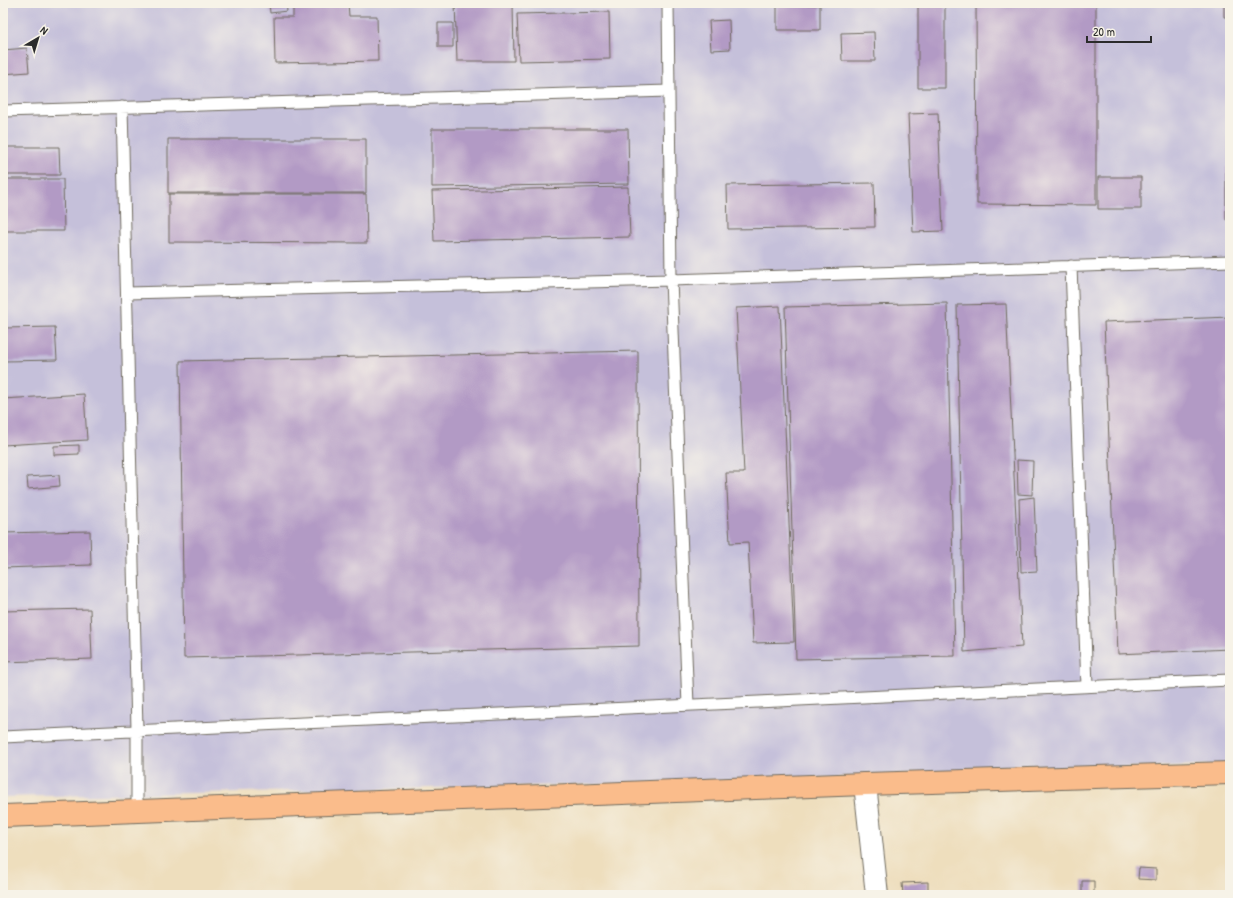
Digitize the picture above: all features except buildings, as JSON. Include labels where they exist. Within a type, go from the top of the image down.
[{"type":"main road","points":[[3,816],[865,784],[1230,773]]},
{"type":"street","points":[[865,784],[877,895]]},
{"type":"lane","points":[[668,3],[671,280],[688,705]]},
{"type":"lane","points":[[3,110],[669,91]]},
{"type":"lane","points":[[122,107],[137,730],[137,810]]},
{"type":"lane","points":[[127,293],[671,280],[1230,261]]},
{"type":"lane","points":[[1071,266],[1087,686]]},
{"type":"lane","points":[[3,737],[1230,680]]},
{"type":"shaded area","points":[[3,3],[1230,3],[1230,764],[663,783],[3,797]]}]
